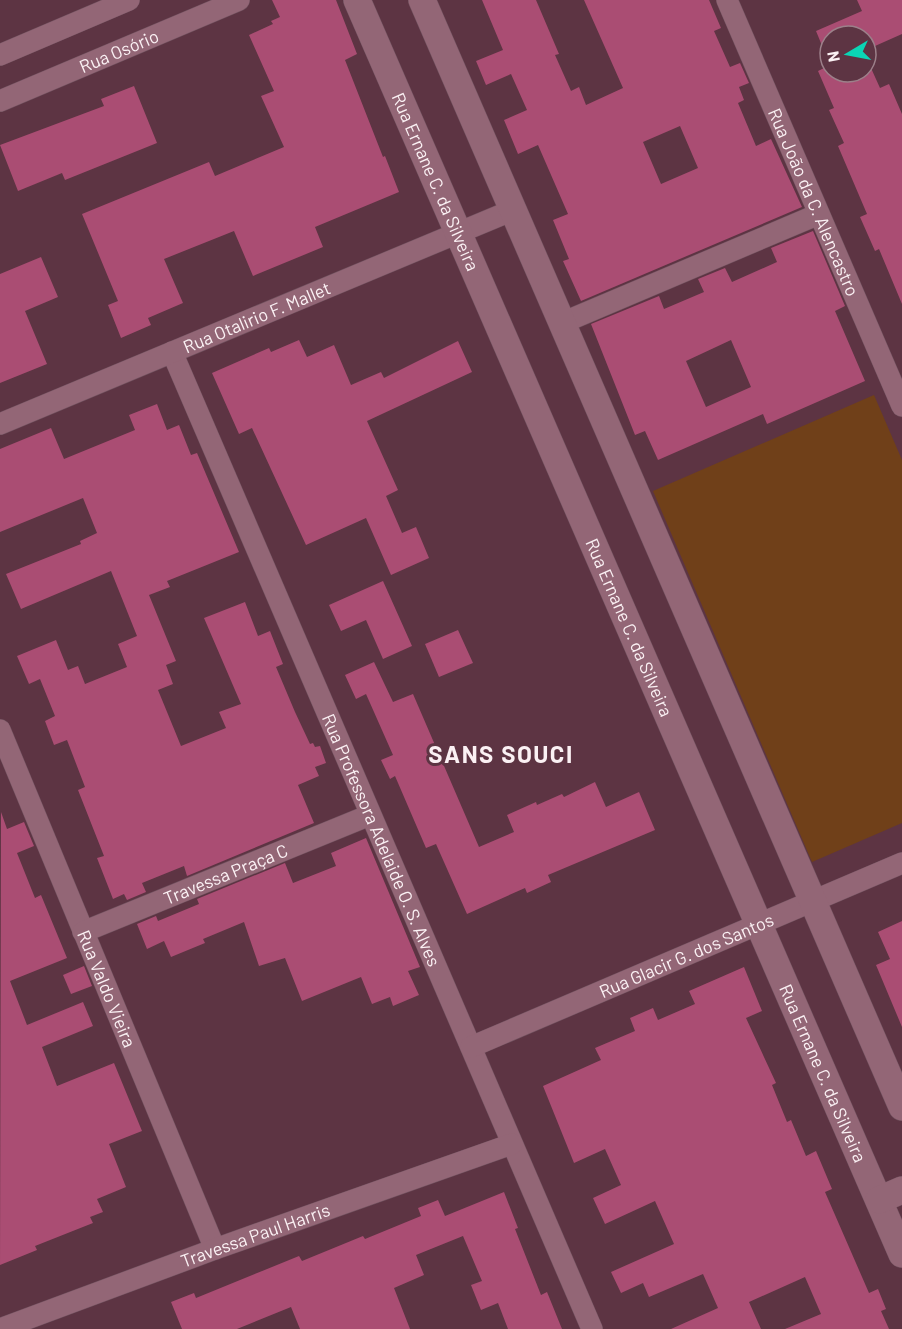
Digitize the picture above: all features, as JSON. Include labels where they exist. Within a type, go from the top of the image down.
[{"type":"street","points":[[0,55],[129,0]]},
{"type":"street","name":"Rua Osório","points":[[0,101],[239,0]]},
{"type":"street","name":"Rua Ernane C. da Silveira","points":[[357,0],[759,924],[890,1195],[902,1254]]},
{"type":"street","points":[[422,0],[902,1107]]},
{"type":"street","name":"Rua João da C. Alencastro","points":[[727,0],[902,406]]},
{"type":"street","name":"Rua Otalirio F. Mallet","points":[[0,424],[513,210]]},
{"type":"street","points":[[562,323],[819,214]]},
{"type":"street","name":"Rua Professora Adelaide O. S. Alves","points":[[172,352],[592,1329]]},
{"type":"street","name":"Rua Valdo Vieira","points":[[0,730],[214,1249]]},
{"type":"street","name":"Travessa Praça C","points":[[83,932],[370,815]]},
{"type":"street","name":"Rua Glacir G. dos Santos","points":[[471,1047],[902,863]]},
{"type":"street","name":"Travessa Paul Harris","points":[[0,1329],[214,1249],[512,1144]]},
{"type":"shaded area","points":[[874,395],[902,460],[902,823],[812,862],[653,491]]},
{"type":"building","points":[[272,0],[336,0],[357,54],[345,60],[399,192],[315,227],[323,247],[253,276],[234,231],[164,259],[183,303],[148,318],[151,325],[121,338],[108,305],[118,301],[82,214],[209,162],[215,176],[284,147],[261,96],[274,91],[249,35],[273,24],[271,21],[280,17]]},
{"type":"building","points":[[482,0],[536,0],[559,54],[555,55],[571,91],[579,87],[586,105],[623,88],[584,0],[709,0],[721,28],[714,31],[730,67],[740,63],[749,83],[739,87],[744,100],[738,103],[756,146],[771,139],[802,207],[581,301],[563,261],[569,259],[553,220],[568,214],[538,145],[518,154],[504,120],[527,110],[511,74],[486,85],[476,61],[503,50]],"holes":[[[680,126],[698,168],[661,184],[643,142]]]},
{"type":"building","points":[[857,0],[902,0],[902,34],[878,45],[878,24],[832,24],[862,11]]},
{"type":"building","points":[[824,84],[878,84],[880,88],[889,84],[902,114],[902,304],[879,249],[875,251],[860,217],[867,214],[838,146],[844,143],[829,110],[834,108]]},
{"type":"building","points":[[134,86],[157,143],[65,180],[62,173],[18,191],[0,145],[104,106],[101,99]]},
{"type":"building","points":[[813,231],[845,306],[835,311],[865,381],[767,424],[763,414],[658,460],[645,431],[635,435],[591,324],[659,296],[664,309],[704,292],[698,279],[725,268],[732,282],[777,262],[771,248]],"holes":[[[731,340],[751,387],[706,407],[686,361]]]},
{"type":"building","points":[[41,257],[58,297],[25,311],[47,364],[0,383],[0,274]]},
{"type":"building","points":[[299,340],[307,357],[334,345],[351,385],[381,372],[384,378],[458,341],[472,372],[367,421],[398,490],[386,496],[402,533],[416,527],[429,558],[391,575],[366,518],[306,545],[252,428],[239,434],[212,373],[269,348],[271,352]]},
{"type":"building","points":[[157,404],[167,430],[179,425],[191,455],[197,453],[239,552],[167,581],[170,587],[149,595],[176,661],[166,665],[173,684],[158,690],[181,746],[226,728],[219,712],[241,704],[204,618],[245,602],[258,636],[270,631],[283,664],[276,667],[295,712],[310,744],[313,743],[315,747],[320,746],[326,763],[315,767],[319,776],[298,785],[314,823],[187,876],[184,866],[142,883],[146,892],[127,900],[124,894],[113,899],[97,858],[104,856],[78,790],[85,787],[67,740],[54,745],[45,721],[55,716],[40,679],[29,684],[17,656],[56,640],[68,670],[78,666],[85,684],[127,667],[118,644],[137,636],[111,571],[21,609],[6,574],[81,544],[80,541],[97,533],[83,498],[0,532],[0,449],[51,428],[64,459],[135,430],[129,415]]},
{"type":"building","points":[[383,581],[412,646],[383,659],[366,620],[341,631],[329,605]]},
{"type":"building","points":[[458,630],[473,663],[439,677],[425,644]]},
{"type":"building","points":[[374,662],[393,702],[413,694],[479,847],[514,832],[507,815],[536,802],[537,805],[562,794],[564,797],[595,782],[606,807],[639,792],[655,830],[548,875],[551,882],[527,893],[525,888],[467,914],[436,844],[426,848],[395,776],[390,779],[381,760],[393,755],[366,694],[356,699],[345,675]]},
{"type":"building","points":[[1,812],[7,829],[24,822],[34,846],[17,853],[35,898],[41,895],[67,958],[10,981],[27,1025],[83,1002],[93,1026],[42,1047],[57,1086],[114,1063],[142,1131],[109,1144],[126,1187],[97,1199],[103,1212],[90,1217],[93,1223],[35,1246],[37,1250],[0,1265]]},
{"type":"building","points":[[366,838],[420,967],[408,971],[419,995],[393,1006],[390,997],[372,1004],[361,977],[302,1001],[285,958],[259,966],[244,922],[203,939],[205,943],[171,957],[164,941],[147,949],[137,924],[156,916],[158,921],[199,904],[197,899],[285,863],[293,883],[336,866],[331,853]]},
{"type":"building","points":[[902,921],[902,1027],[876,965],[890,959],[878,932]]},
{"type":"building","points":[[84,966],[92,986],[71,994],[63,975]]},
{"type":"building","points":[[744,967],[762,1011],[746,1018],[776,1083],[772,1085],[787,1122],[791,1120],[806,1156],[816,1151],[832,1189],[825,1192],[869,1293],[878,1289],[886,1309],[881,1311],[889,1329],[785,1329],[821,1314],[805,1277],[749,1302],[761,1329],[671,1329],[718,1308],[703,1274],[649,1297],[643,1283],[621,1293],[611,1272],[674,1244],[655,1201],[605,1224],[593,1198],[621,1185],[605,1149],[574,1163],[543,1086],[601,1060],[595,1048],[635,1031],[630,1018],[653,1008],[658,1020],[695,1004],[689,991]]},
{"type":"building","points":[[504,1192],[518,1228],[515,1229],[541,1295],[547,1292],[562,1329],[508,1329],[498,1303],[481,1310],[471,1285],[482,1281],[463,1236],[416,1255],[424,1275],[394,1288],[410,1329],[300,1329],[291,1307],[237,1329],[182,1329],[171,1302],[194,1293],[196,1298],[299,1256],[302,1261],[363,1236],[365,1239],[421,1216],[418,1208],[438,1200],[445,1216]]},
{"type":"district","name":"SANS SOUCI","points":[[501,753]]}]
